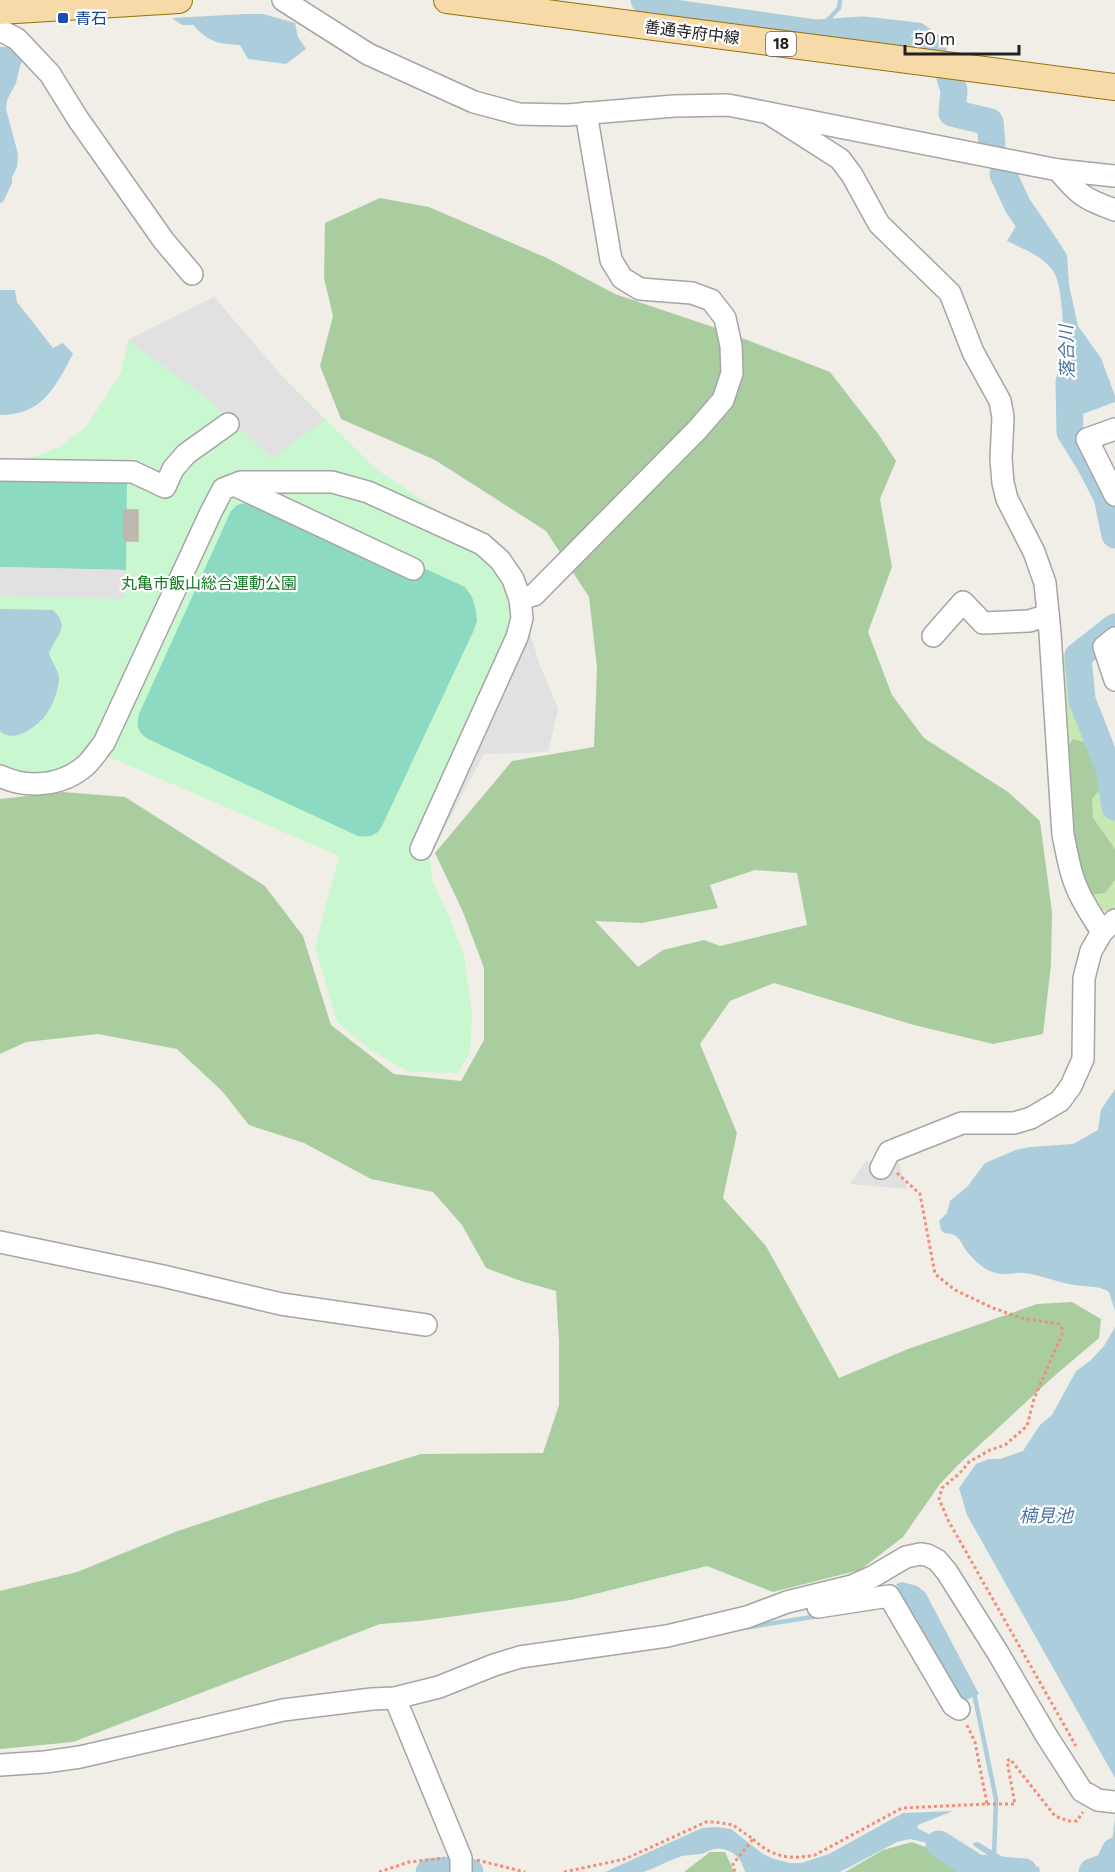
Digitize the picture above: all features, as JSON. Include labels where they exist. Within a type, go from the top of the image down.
[{"type":"main road","points":[[0,11],[179,0]]},
{"type":"main road","name":"善通寺府中線","points":[[447,0],[1115,87]]},
{"type":"street","points":[[283,0],[368,54],[474,102],[519,114],[567,115],[674,106],[728,105],[1058,170],[1115,176]]},
{"type":"street","points":[[0,30],[17,39],[50,74],[78,119],[157,231],[192,274]]},
{"type":"street","points":[[520,599],[534,595],[697,430],[723,400],[732,373],[731,346],[726,318],[711,300],[692,293],[640,289],[622,278],[611,260],[586,113]]},
{"type":"street","points":[[768,113],[840,159],[852,175],[879,224],[950,292],[973,352],[1000,401],[1003,417],[1003,483],[1007,499],[1034,552],[1045,584],[1063,835],[1069,867],[1084,904],[1108,926],[1087,962],[1084,978],[1083,1059],[1071,1086],[1060,1101],[1047,1110],[1014,1123],[962,1123],[889,1152],[881,1167]]},
{"type":"street","points":[[1058,170],[1075,190],[1088,200],[1115,210]]},
{"type":"street","points":[[0,470],[133,472],[165,487],[173,469],[186,454],[228,424]]},
{"type":"street","points":[[1115,429],[1087,439],[1115,495]]},
{"type":"street","points":[[0,776],[29,784],[66,779],[86,765],[104,743],[210,512],[224,489],[242,482],[332,482],[368,492],[482,544],[500,560],[513,579],[520,599],[522,618],[517,637],[421,849]]},
{"type":"street","points":[[234,485],[413,569]]},
{"type":"street","points":[[933,636],[963,602],[983,623],[1029,621],[1048,615]]},
{"type":"street","points":[[1115,638],[1104,647],[1115,680]]},
{"type":"street","points":[[0,1242],[164,1276],[281,1304],[426,1325]]},
{"type":"street","points":[[0,1765],[80,1757],[283,1710],[395,1698],[440,1687],[494,1665],[520,1658],[667,1636],[747,1617],[787,1602],[852,1587],[914,1554],[927,1555],[937,1560],[947,1572],[1077,1784],[1089,1796],[1098,1800],[1113,1801]]},
{"type":"street","points":[[761,1612],[789,1612],[889,1596],[953,1704],[959,1709]]},
{"type":"street","points":[[395,1698],[461,1864]]},
{"type":"path","points":[[881,1167],[899,1174],[920,1194],[935,1274],[955,1290],[993,1308],[1021,1318],[1059,1324],[1062,1329],[1062,1334],[1034,1399],[1027,1426],[1005,1445],[990,1450],[969,1462],[942,1488],[939,1499],[948,1520],[1080,1753]]},
{"type":"path","points":[[959,1709],[975,1742],[987,1804]]},
{"type":"path","points":[[564,1872],[625,1859],[706,1822],[724,1822],[733,1825],[763,1848],[775,1854],[801,1858],[815,1855],[902,1808],[1015,1804],[1007,1761],[1010,1759],[1055,1816],[1068,1821],[1077,1821],[1082,1815],[1089,1796]]},
{"type":"path","points":[[735,1872],[733,1864],[752,1840]]},
{"type":"path","points":[[379,1872],[409,1862],[435,1858],[461,1864],[525,1872]]},
{"type":"green space","points":[[380,198],[429,207],[547,258],[615,294],[713,327],[830,372],[879,435],[896,461],[880,499],[892,567],[868,632],[892,695],[924,738],[1008,792],[1040,821],[1052,912],[1051,965],[1043,1034],[993,1044],[914,1025],[774,983],[730,1001],[700,1044],[737,1133],[723,1198],[766,1246],[839,1378],[908,1349],[1037,1304],[1072,1302],[1101,1319],[1099,1338],[959,1464],[940,1484],[903,1537],[860,1570],[773,1592],[707,1566],[571,1600],[420,1621],[380,1624],[73,1742],[0,1749],[0,1591],[77,1572],[175,1532],[421,1454],[543,1453],[559,1405],[556,1291],[486,1268],[462,1225],[433,1192],[371,1179],[304,1143],[249,1125],[222,1091],[177,1049],[98,1034],[26,1042],[0,1054],[0,799],[63,792],[125,797],[265,886],[303,936],[331,1025],[394,1074],[461,1081],[484,1040],[484,968],[463,912],[435,853],[512,761],[594,747],[597,668],[589,597],[546,531],[435,460],[341,419],[320,366],[333,316],[324,278],[325,223]],"holes":[[[755,870],[797,873],[807,925],[720,946],[704,940],[663,950],[638,967],[595,921],[642,923],[718,908],[710,885]]]},
{"type":"green space","name":"丸亀市飯山総合運動公園","points":[[214,297],[282,376],[376,469],[438,511],[490,538],[517,564],[528,584],[532,613],[531,636],[540,666],[558,709],[548,752],[484,754],[429,858],[433,883],[464,955],[472,1013],[470,1053],[458,1073],[409,1072],[370,1050],[337,1022],[315,947],[339,856],[107,756],[91,773],[0,786],[0,459],[29,459],[59,447],[86,427],[121,373],[128,340]]},
{"type":"green space","points":[[0,475],[127,478],[126,570],[0,567]]},
{"type":"green space","points":[[253,501],[415,564],[465,587],[472,597],[477,621],[473,632],[382,826],[372,836],[358,836],[148,739],[139,729],[139,714],[231,511],[237,505]]},
{"type":"green space","points":[[1061,655],[1075,656],[1078,700],[1106,774],[1115,819],[1115,908],[1109,913],[1088,900],[1068,834]]},
{"type":"green space","points":[[1073,739],[1090,744],[1102,787],[1092,799],[1093,818],[1115,849],[1115,880],[1105,893],[1089,895],[1070,834],[1068,747]]},
{"type":"green space","points":[[912,1842],[939,1852],[979,1872],[845,1872],[883,1850]]},
{"type":"green space","points":[[710,1852],[725,1852],[734,1872],[684,1872]]},
{"type":"shaded area","points":[[214,297],[282,376],[325,420],[272,458],[205,397],[128,340]]},
{"type":"shaded area","points":[[0,567],[126,570],[124,599],[0,596]]},
{"type":"shaded area","points":[[513,630],[531,636],[540,666],[558,709],[548,752],[484,754],[448,820],[431,813]]},
{"type":"shaded area","points":[[893,1143],[907,1189],[850,1184],[866,1161],[872,1162],[883,1145]]},
{"type":"water","points":[[263,14],[295,23],[298,37],[306,49],[286,64],[248,59],[240,45],[214,41],[193,25],[182,25],[172,18]]},
{"type":"water","points":[[0,47],[26,53],[16,83],[7,100],[6,109],[18,154],[12,183],[3,202],[0,203]]},
{"type":"water","points":[[1028,206],[1044,234],[1057,239],[1067,255],[1069,285],[1078,326],[1101,358],[1115,396],[1115,402],[1066,420],[1062,315],[1057,281],[1053,271],[1044,261],[1007,241]]},
{"type":"water","points":[[0,290],[15,290],[17,302],[53,348],[63,343],[73,354],[46,397],[27,410],[0,415]]},
{"type":"water","points":[[0,609],[53,610],[59,617],[62,627],[49,654],[59,677],[52,704],[36,725],[24,733],[11,736],[0,731]]},
{"type":"water","points":[[1115,1089],[1115,1311],[1109,1292],[1101,1288],[1074,1285],[1030,1274],[1003,1274],[989,1270],[973,1258],[955,1235],[944,1233],[941,1230],[939,1221],[947,1213],[950,1201],[967,1187],[985,1163],[1016,1150],[1073,1144],[1098,1130],[1101,1110]]},
{"type":"water","name":"楠見池","points":[[1115,1327],[1115,1778],[967,1515],[959,1488],[976,1464],[1023,1451],[1040,1425],[1052,1415],[1076,1371],[1090,1361],[1104,1346]]},
{"type":"water","points":[[902,1582],[917,1586],[925,1592],[979,1694],[960,1703],[897,1598],[901,1594],[896,1584]]},
{"type":"water","points":[[953,1811],[918,1825],[917,1828],[957,1848],[970,1862],[968,1864],[932,1844],[910,1839],[897,1842],[840,1872],[745,1872],[741,1862],[730,1851],[714,1849],[701,1854],[682,1856],[643,1872],[605,1872],[702,1828],[731,1829],[763,1854],[790,1863],[801,1863],[829,1854],[903,1813]]},
{"type":"water","points":[[1115,1818],[1115,1870],[1107,1872],[1103,1865],[1112,1843]]},
{"type":"water","points":[[978,1842],[1006,1858],[1039,1867],[1040,1872],[1000,1872],[1000,1865],[995,1860],[974,1846],[973,1843]]},
{"type":"building","points":[[124,510],[138,510],[138,541],[124,541]]},
{"type":"waterway","name":"落合川","points":[[644,0],[653,8],[674,13],[816,33],[863,30],[917,36],[933,48]]},
{"type":"waterway","points":[[816,33],[839,8],[840,0]]},
{"type":"waterway","name":"落合川","points":[[950,78],[954,90],[952,113],[990,122],[992,145]]},
{"type":"waterway","name":"落合川","points":[[1003,174],[1018,206],[1044,244]]},
{"type":"waterway","name":"落合川","points":[[1069,382],[1070,432],[1107,497],[1115,535]]},
{"type":"waterway","name":"落合川","points":[[1115,627],[1078,656],[1082,700],[1109,769],[1115,807]]},
{"type":"waterway","points":[[743,1628],[818,1616]]},
{"type":"waterway","points":[[974,1693],[996,1799],[994,1855]]},
{"type":"waterway","points":[[939,1844],[977,1868],[1024,1872]]},
{"type":"waterway","points":[[1092,1872],[1108,1866],[1115,1851]]},
{"type":"waterway","points":[[429,1872],[450,1870],[470,1872]]},
{"type":"place","name":"青石","points":[[63,18]]}]
